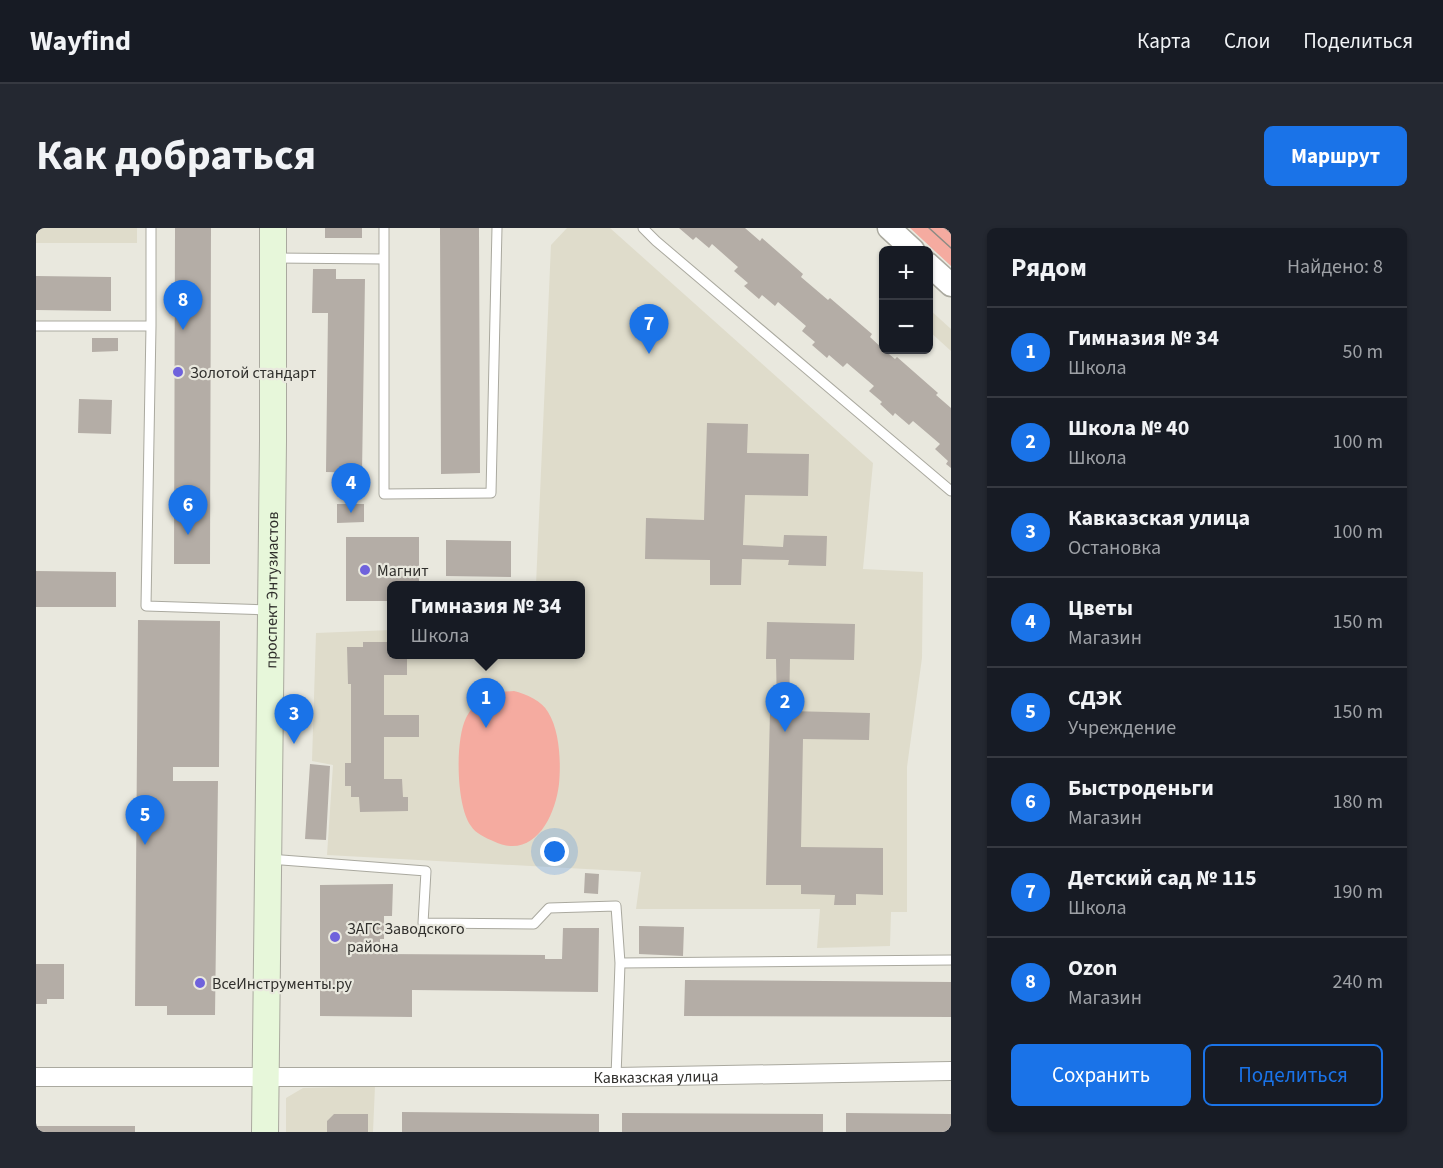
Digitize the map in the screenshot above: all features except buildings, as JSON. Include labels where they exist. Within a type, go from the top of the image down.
[{"type":"main road","name":"проспект Энтузиастов","points":[[265,1132],[273,228]]},
{"type":"street","points":[[889,228],[909,246]]},
{"type":"street","points":[[933,269],[951,285]]},
{"type":"street","name":"Кавказская улица","points":[[36,1077],[616,1077],[951,1071]]},
{"type":"lane","points":[[151,228],[146,606],[270,610]]},
{"type":"lane","points":[[384,228],[384,494],[491,493],[497,228]]},
{"type":"lane","points":[[643,228],[951,491]]},
{"type":"lane","points":[[273,258],[383,259]]},
{"type":"lane","points":[[36,326],[151,326]]},
{"type":"lane","points":[[269,859],[426,871],[423,923],[534,924],[549,908],[616,906],[620,963],[616,1077]]},
{"type":"lane","points":[[620,963],[951,960]]},
{"type":"shaded area","points":[[36,228],[137,228],[137,243],[36,243]]},
{"type":"shaded area","points":[[567,228],[610,228],[873,463],[863,569],[923,572],[922,658],[907,767],[907,912],[891,912],[890,946],[817,948],[820,909],[636,909],[641,872],[327,855],[333,765],[312,761],[316,633],[387,630],[387,659],[585,659],[585,581],[536,581],[551,245]]},
{"type":"shaded area","points":[[910,228],[951,228],[951,266],[933,249],[933,246],[929,246]]},
{"type":"shaded area","points":[[933,313],[951,329],[951,351],[933,335]]},
{"type":"shaded area","points":[[514,691],[533,698],[548,712],[557,738],[560,776],[553,810],[540,833],[520,845],[507,846],[475,831],[466,817],[460,789],[459,757],[462,728],[476,704],[491,693]]},
{"type":"shaded area","points":[[375,1086],[373,1132],[286,1132],[286,1098],[303,1088]]},
{"type":"tram line","points":[[929,228],[951,248]]},
{"type":"tram line","points":[[945,228],[951,233]]},
{"type":"place","name":"Ozon","points":[[183,330]]},
{"type":"place","name":"Детский сад № 115","points":[[649,354]]},
{"type":"place","name":"Золотой стандарт","points":[[178,372]]},
{"type":"place","name":"Цветы","points":[[351,513]]},
{"type":"place","name":"Быстроденьги","points":[[188,535]]},
{"type":"place","name":"Магнит","points":[[365,570]]},
{"type":"place","name":"Гимназия № 34","points":[[486,728]]},
{"type":"place","name":"Школа № 40","points":[[785,732]]},
{"type":"place","name":"Кавказская улица","points":[[294,744]]},
{"type":"place","name":"СДЭК","points":[[145,845]]},
{"type":"place","name":"ЗАГС Заводского района","points":[[335,937]]},
{"type":"place","name":"ВсеИнструменты.ру","points":[[200,983]]}]
